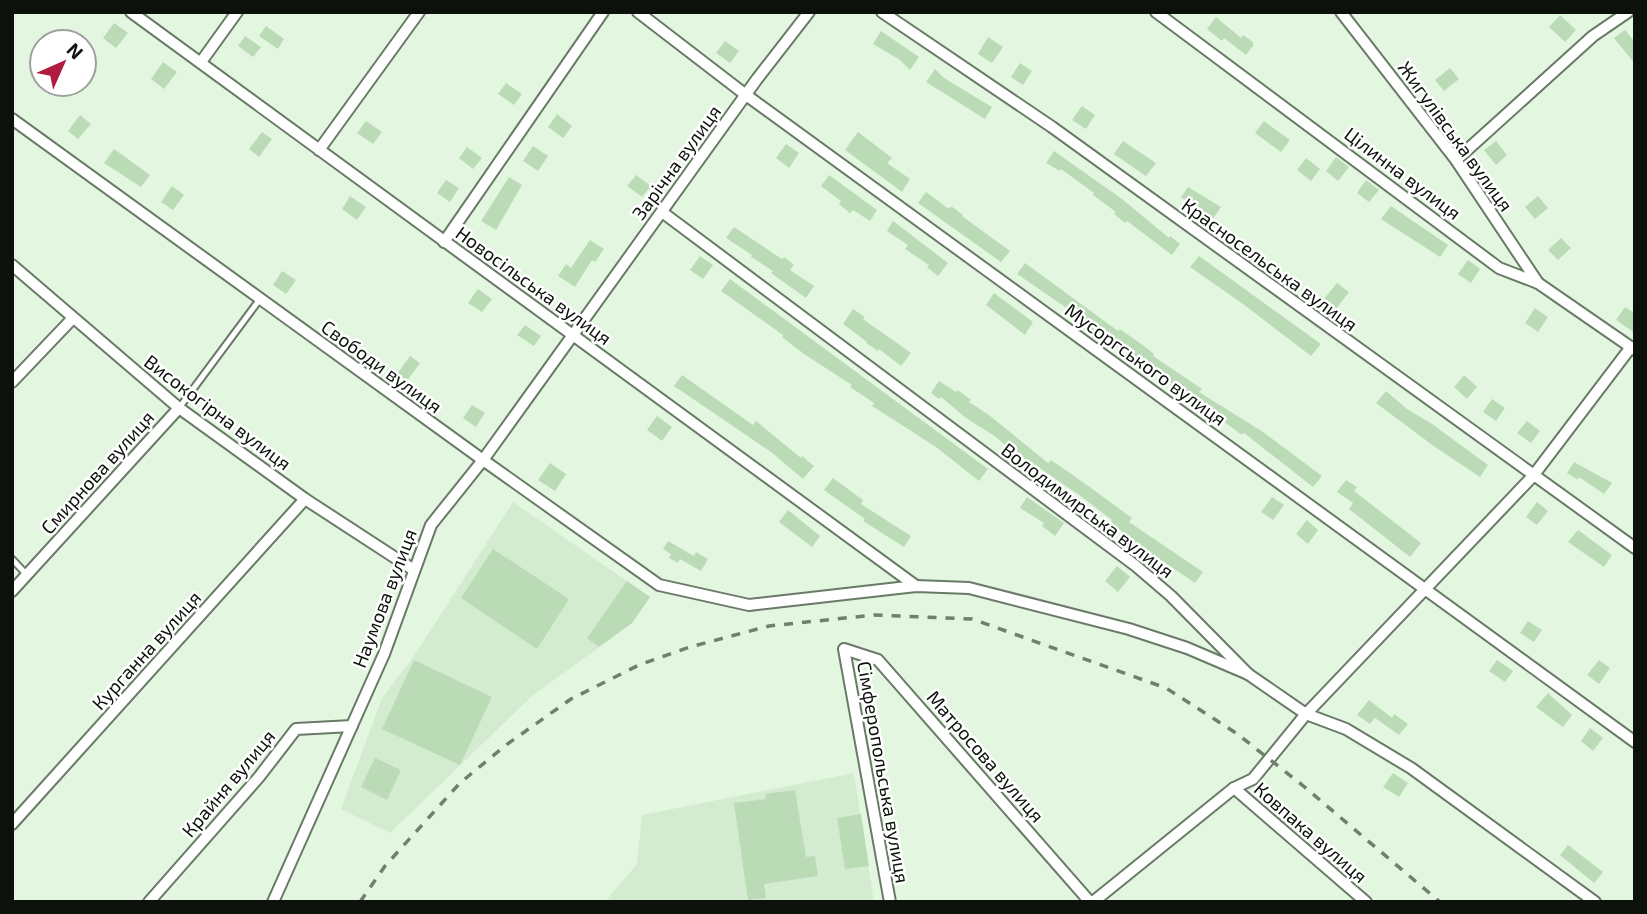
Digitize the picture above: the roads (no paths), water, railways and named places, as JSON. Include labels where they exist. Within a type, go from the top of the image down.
[{"type":"street","name":"Новосільська вулиця","points":[[131,12],[916,586]]},
{"type":"street","points":[[201,62],[237,12]]},
{"type":"street","points":[[319,150],[419,12]]},
{"type":"street","points":[[444,242],[603,12]]},
{"type":"street","name":"Мусоргського вулиця","points":[[638,12],[746,95],[1635,742]]},
{"type":"street","name":"Зарічна вулиця","points":[[574,334],[809,12]]},
{"type":"street","name":"Красносельська вулиця","points":[[882,12],[1052,127],[1635,548]]},
{"type":"street","name":"Цілинна вулиця","points":[[1156,12],[1499,268],[1538,282],[1634,349]]},
{"type":"street","name":"Жигулівська вулиця","points":[[1341,12],[1456,160],[1538,282]]},
{"type":"street","points":[[1456,160],[1593,36],[1629,12]]},
{"type":"street","name":"Свободи вулиця","points":[[12,119],[659,584],[749,605],[916,586],[969,588],[1129,629],[1187,648],[1248,674]]},
{"type":"street","name":"Володимирська вулиця","points":[[662,212],[1136,566],[1171,596],[1248,674],[1306,714],[1346,729],[1411,768],[1595,902]]},
{"type":"street","name":"Високогірна вулиця","points":[[12,265],[179,408],[305,499],[414,570]]},
{"type":"street","points":[[12,382],[73,318]]},
{"type":"street","name":"Наумова вулиця","points":[[273,902],[384,654],[431,525],[483,460],[574,334]]},
{"type":"street","points":[[1092,902],[1234,788],[1253,779],[1306,714],[1533,476],[1634,349]]},
{"type":"street","name":"Смирнова вулиця","points":[[12,591],[179,408]]},
{"type":"street","name":"Курганна вулиця","points":[[12,824],[305,499]]},
{"type":"street","name":"Сімферопольська вулиця","points":[[844,649],[890,902]]},
{"type":"street","name":"Матросова вулиця","points":[[844,649],[878,660],[1092,902]]},
{"type":"street","name":"Крайня вулиця","points":[[149,902],[259,778],[296,729],[352,726]]},
{"type":"street","name":"Ковпака вулиця","points":[[1234,788],[1366,902]]},
{"type":"lane","points":[[179,408],[260,299]]},
{"type":"lane","points":[[12,559],[27,575]]},
{"type":"railway","points":[[360,902],[385,866],[460,783],[506,745],[571,699],[639,665],[690,647],[769,626],[874,615],[972,619],[1166,688],[1236,733],[1301,784],[1440,902]]}]
